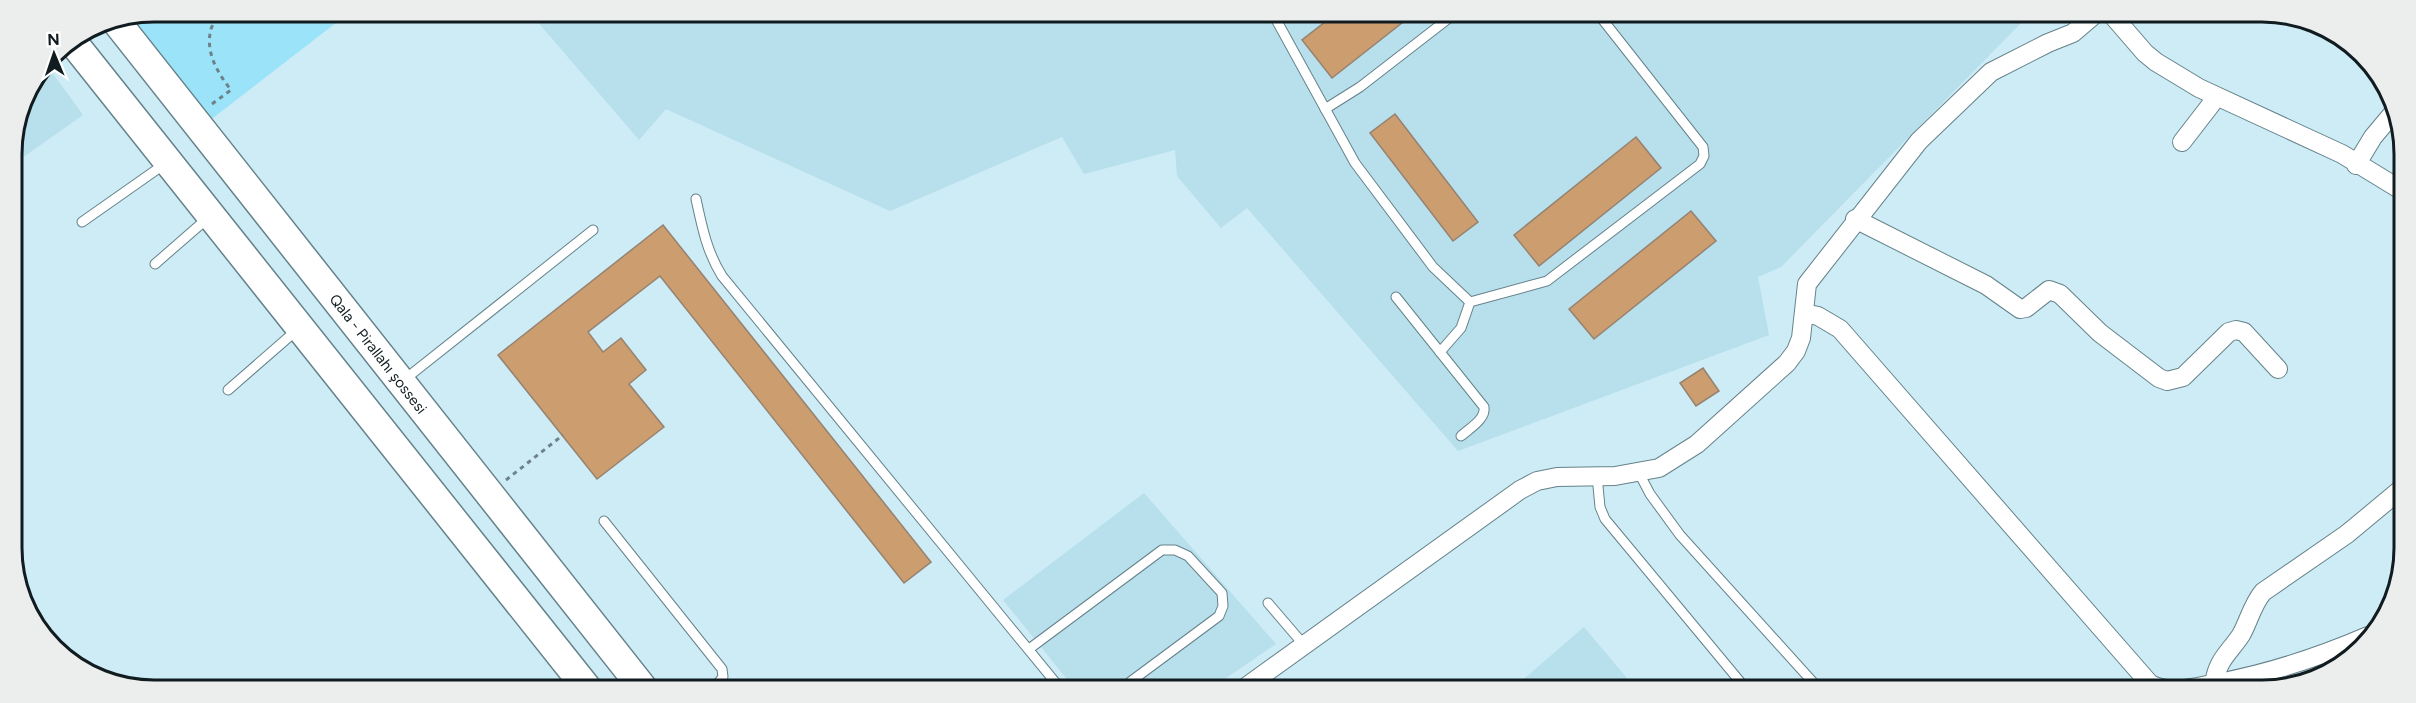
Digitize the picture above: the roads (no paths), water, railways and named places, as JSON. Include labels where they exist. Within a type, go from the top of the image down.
[{"type":"main road","name":"Qala - Pirallahı şossesi","points":[[120,27],[636,680]]},
{"type":"main road","points":[[77,48],[580,680]]},
{"type":"street","points":[[1255,680],[1528,485],[1557,477],[1597,477],[1639,473],[1659,468],[1690,448],[1787,363],[1796,351],[1801,338],[1807,284],[1855,219],[1919,141],[1976,85],[2006,63],[2073,33],[2086,22]]},
{"type":"street","points":[[2118,22],[2156,63],[2216,98],[2342,154],[2356,165],[2394,186]]},
{"type":"street","points":[[2182,142],[2216,98]]},
{"type":"street","points":[[2356,165],[2373,136],[2389,118]]},
{"type":"street","points":[[1855,219],[1986,285],[2020,309],[2026,308],[2049,290],[2060,294],[2100,333],[2159,378],[2167,381],[2183,377],[2229,332],[2236,330],[2244,332],[2277,369]]},
{"type":"street","points":[[1804,313],[1818,316],[1840,329],[2147,680]]},
{"type":"street","points":[[2215,680],[2220,662],[2241,634],[2257,599],[2263,592],[2347,534],[2394,495]]},
{"type":"street","points":[[2235,680],[2300,663],[2356,641]]},
{"type":"lane","points":[[1277,22],[1355,163],[1375,193],[1433,267],[1470,302]]},
{"type":"lane","points":[[1325,109],[1360,87],[1444,22]]},
{"type":"lane","points":[[1470,302],[1534,286],[1553,278],[1700,164],[1704,156],[1703,147],[1605,22]]},
{"type":"lane","points":[[82,222],[168,162]]},
{"type":"lane","points":[[696,199],[711,259],[722,276],[1054,680]]},
{"type":"lane","points":[[155,264],[211,216]]},
{"type":"lane","points":[[400,383],[593,230]]},
{"type":"lane","points":[[1396,297],[1484,407],[1482,417],[1461,436]]},
{"type":"lane","points":[[1440,352],[1461,328],[1470,302]]},
{"type":"lane","points":[[228,390],[299,327]]},
{"type":"lane","points":[[1639,473],[1650,494],[1680,534],[1811,680]]},
{"type":"lane","points":[[1597,477],[1600,507],[1605,519],[1739,680]]},
{"type":"lane","points":[[604,521],[722,669],[723,677],[721,680]]},
{"type":"lane","points":[[1029,649],[1162,550],[1175,550],[1188,556],[1222,592],[1223,606],[1219,616],[1133,680]]},
{"type":"lane","points":[[1268,603],[1304,645]]}]
